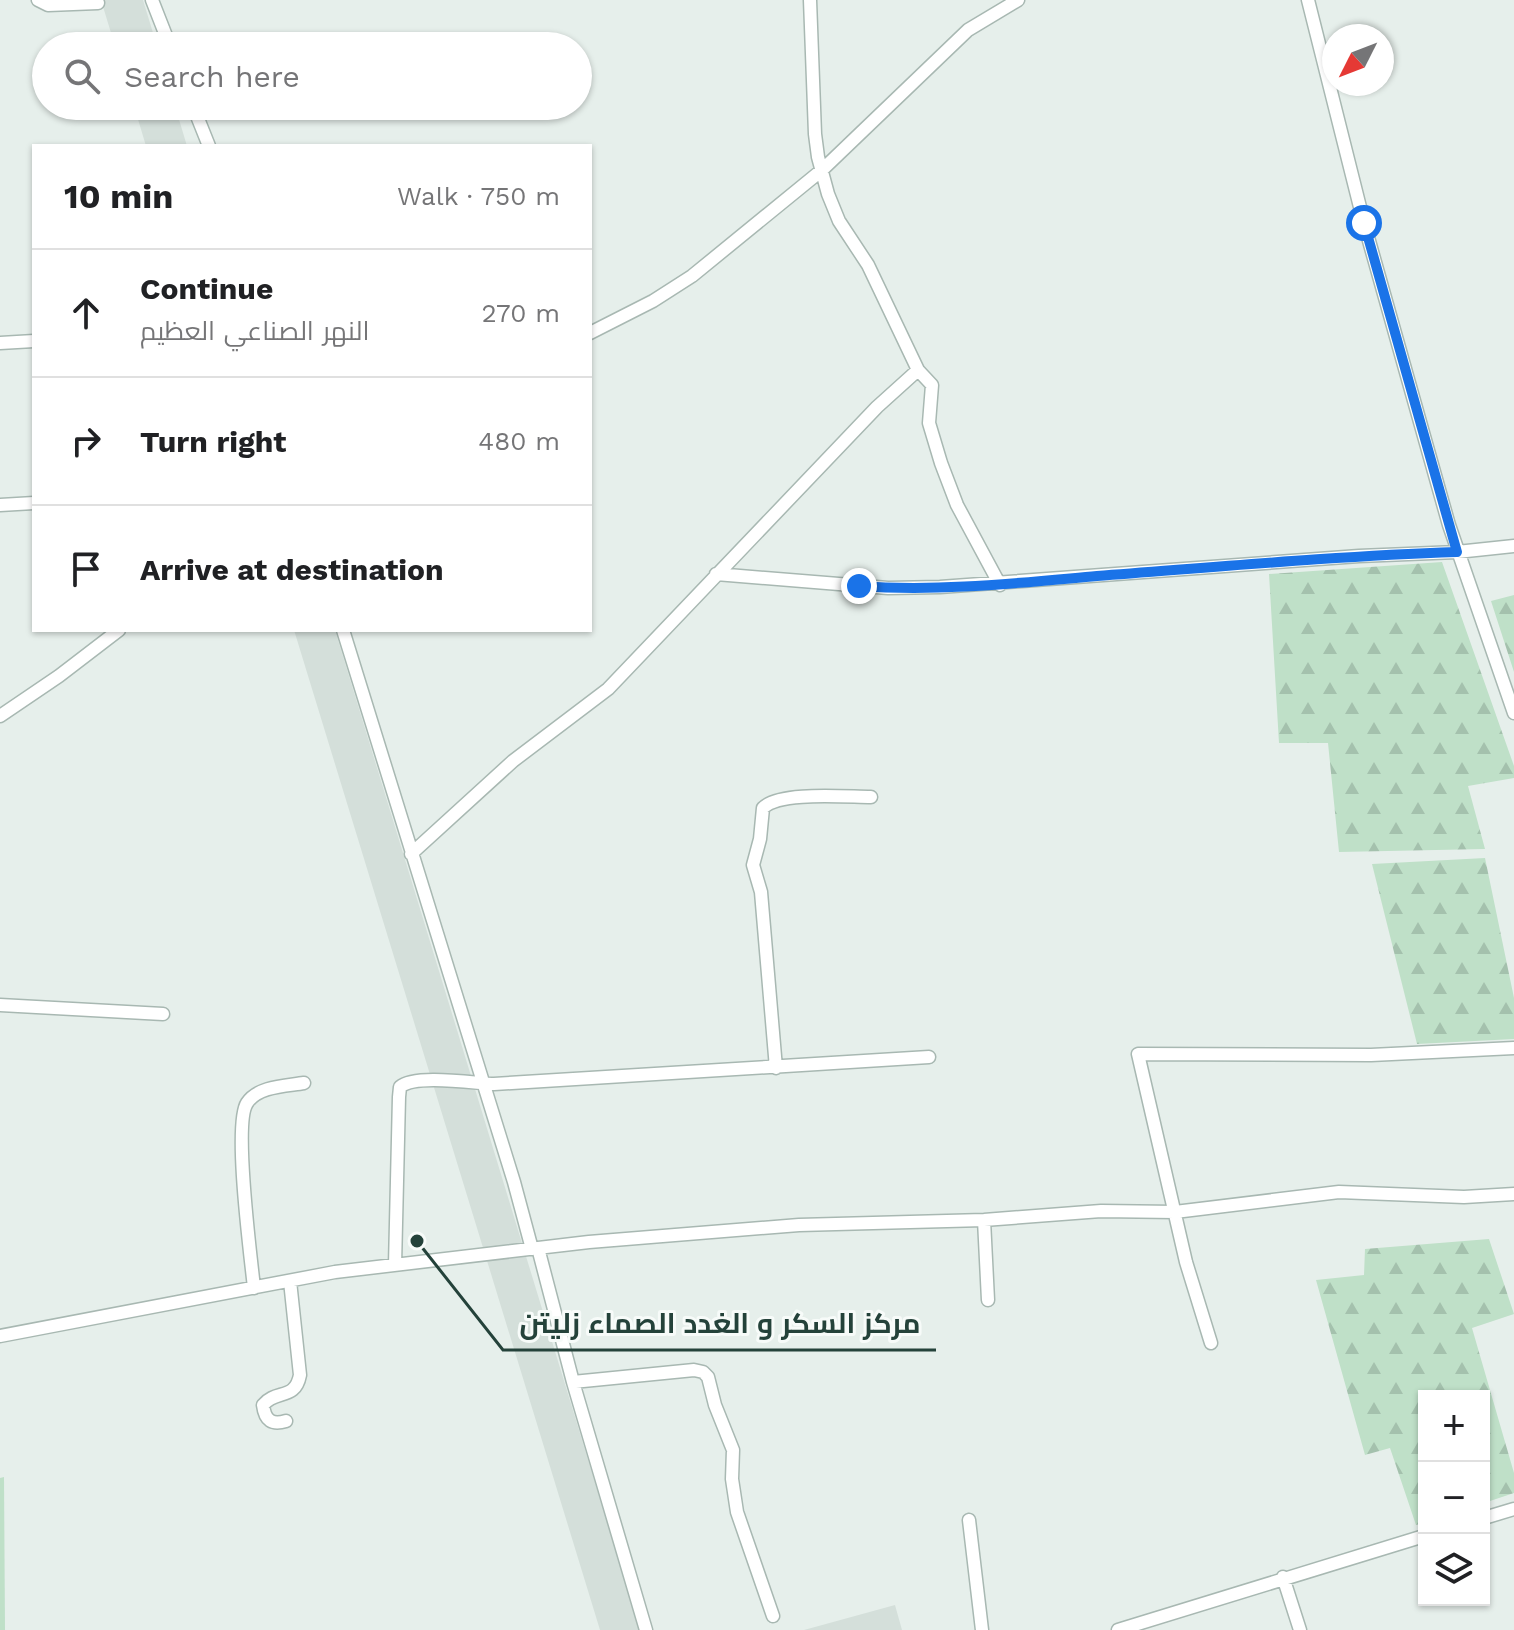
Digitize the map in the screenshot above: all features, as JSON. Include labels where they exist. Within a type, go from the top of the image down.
[{"type":"street","points":[[38,0],[48,5],[98,3]]},
{"type":"street","points":[[152,0],[165,32]]},
{"type":"street","points":[[810,0],[815,134],[822,170],[839,221],[868,265],[918,370],[932,385],[929,423],[941,463],[957,505],[1000,585]]},
{"type":"street","points":[[592,332],[653,301],[692,276],[822,170],[944,50],[980,20],[1018,0]]},
{"type":"street","points":[[1308,0],[1364,223],[1457,552],[1514,713]]},
{"type":"street","points":[[199,120],[208,144]]},
{"type":"street","points":[[0,343],[32,341]]},
{"type":"street","points":[[411,854],[502,769],[608,689],[877,407],[918,370]]},
{"type":"street","points":[[0,505],[32,503]]},
{"type":"street","points":[[716,574],[888,588],[1000,585],[1514,546]]},
{"type":"street","points":[[0,716],[116,632]]},
{"type":"street","points":[[344,632],[535,1249],[646,1630]]},
{"type":"street","points":[[776,1068],[761,892],[753,865],[760,839],[763,808],[770,801],[793,798],[871,797]]},
{"type":"street","points":[[0,1005],[163,1014]]},
{"type":"street","points":[[1211,1343],[1186,1262],[1138,1054],[1371,1055],[1514,1048]]},
{"type":"street","points":[[395,1265],[400,1087],[405,1083],[482,1083],[929,1057]]},
{"type":"street","points":[[254,1288],[245,1206],[244,1108],[256,1094],[304,1083]]},
{"type":"street","points":[[0,1336],[290,1281],[535,1249],[799,1225],[984,1220],[1101,1211],[1175,1212],[1339,1192],[1464,1197],[1514,1194]]},
{"type":"street","points":[[984,1220],[988,1300]]},
{"type":"street","points":[[286,1421],[271,1422],[263,1412],[263,1405],[273,1396],[294,1389],[300,1375],[290,1281]]},
{"type":"street","points":[[573,1382],[694,1370],[708,1377],[715,1405],[733,1450],[732,1479],[737,1512],[773,1616]]},
{"type":"street","points":[[1490,1516],[1514,1509]]},
{"type":"street","points":[[969,1520],[982,1630]]},
{"type":"street","points":[[1118,1630],[1418,1538]]},
{"type":"street","points":[[1283,1577],[1300,1630]]},
{"type":"shaded area","points":[[101,0],[143,0],[153,32],[111,32]]},
{"type":"shaded area","points":[[138,120],[179,120],[186,144],[145,144]]},
{"type":"shaded area","points":[[295,632],[336,632],[640,1630],[600,1630]]},
{"type":"shaded area","points":[[895,1605],[902,1630],[804,1630]]},
{"type":"green space","points":[[1442,562],[1514,766],[1514,778],[1468,786],[1485,849],[1339,852],[1328,743],[1279,743],[1269,574]]},
{"type":"green space","points":[[1514,595],[1514,672],[1491,601]]},
{"type":"green space","points":[[1485,858],[1514,998],[1514,1039],[1417,1044],[1372,864]]},
{"type":"green space","points":[[1489,1239],[1514,1314],[1472,1328],[1490,1390],[1418,1390],[1416,1525],[1390,1448],[1365,1455],[1316,1280],[1364,1275],[1365,1249]]},
{"type":"green space","points":[[1490,1390],[1514,1473],[1514,1493],[1490,1501]]},
{"type":"green space","points":[[4,1477],[5,1630],[0,1630],[0,1478]]},
{"type":"place","name":"مركز السكر و الغدد الصماء زليتن","points":[[417,1241]]},
{"type":"route","points":[[859,586],[1000,585],[1359,556],[1457,552],[1364,223]]}]
